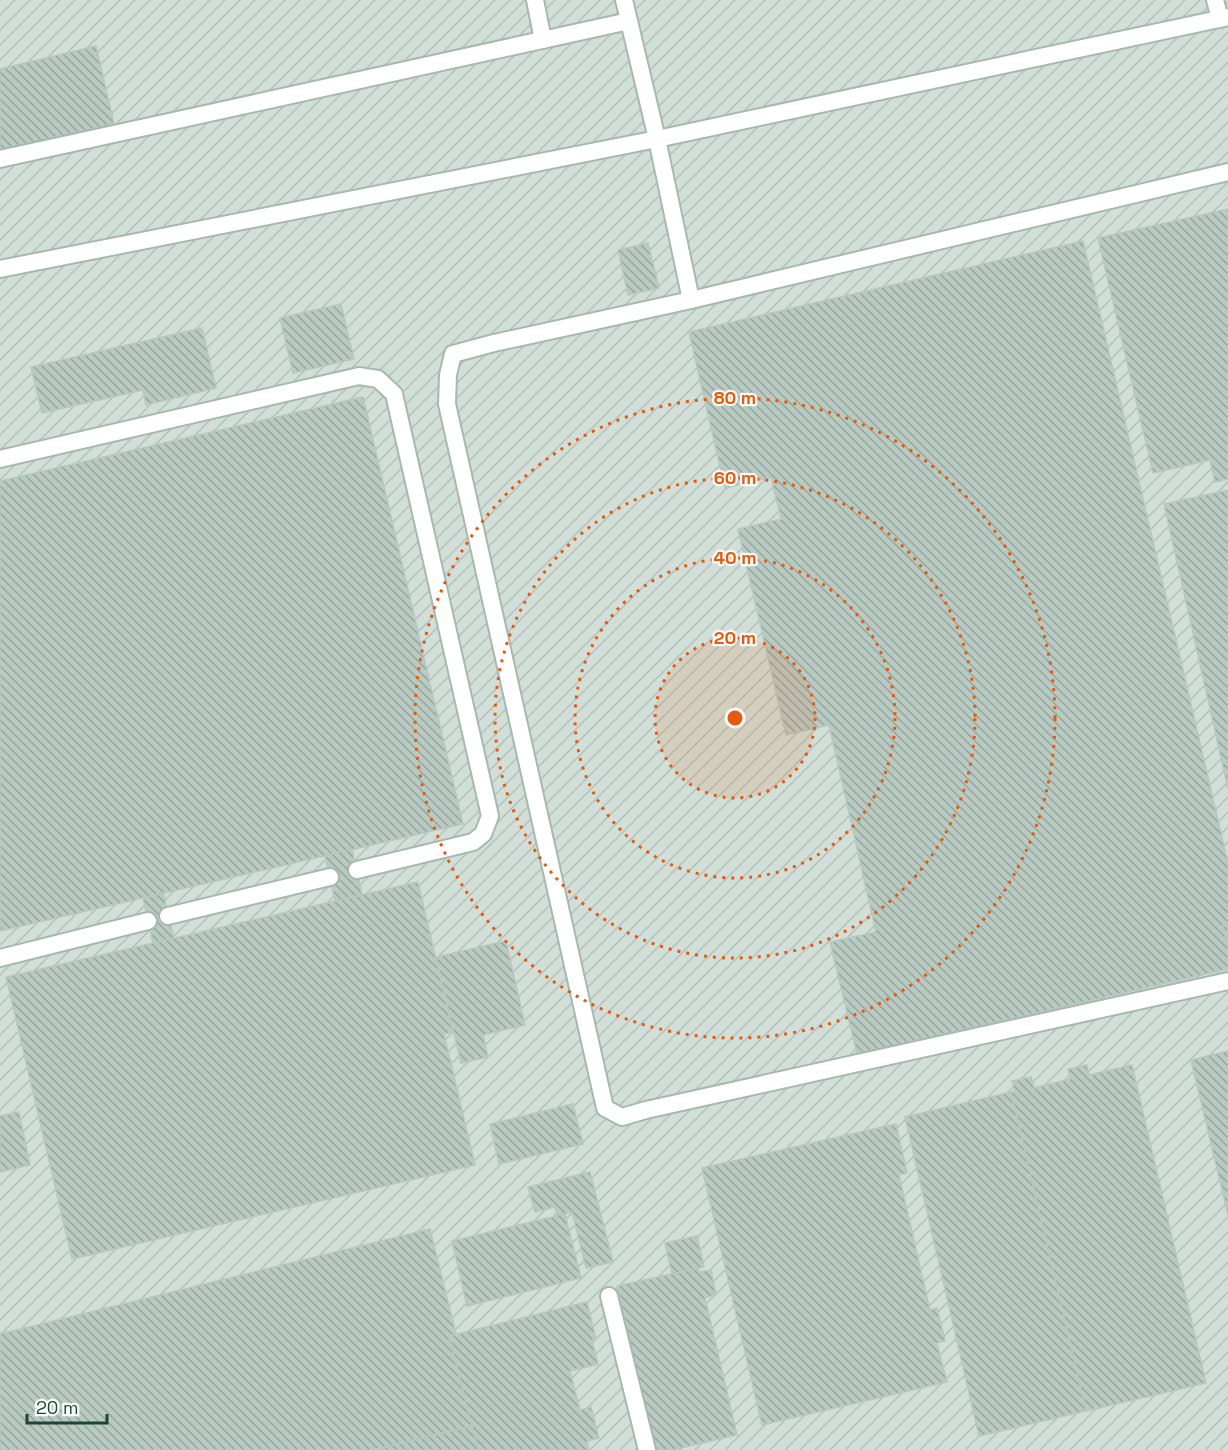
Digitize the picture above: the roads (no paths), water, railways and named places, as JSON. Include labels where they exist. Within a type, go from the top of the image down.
[{"type":"lane","points":[[535,0],[543,40]]},
{"type":"lane","points":[[624,0],[657,139],[691,300]]},
{"type":"lane","points":[[0,270],[657,139],[1224,18],[1215,0]]},
{"type":"lane","points":[[0,159],[629,21]]},
{"type":"lane","points":[[1228,172],[691,300],[453,354],[448,375],[447,404],[605,1108],[622,1117],[1228,981]]},
{"type":"lane","points":[[0,459],[359,376],[378,379],[394,394],[490,816],[483,834],[473,842],[357,870]]},
{"type":"lane","points":[[168,916],[330,877]]},
{"type":"lane","points":[[0,958],[148,921]]},
{"type":"lane","points":[[609,1296],[647,1450]]}]
